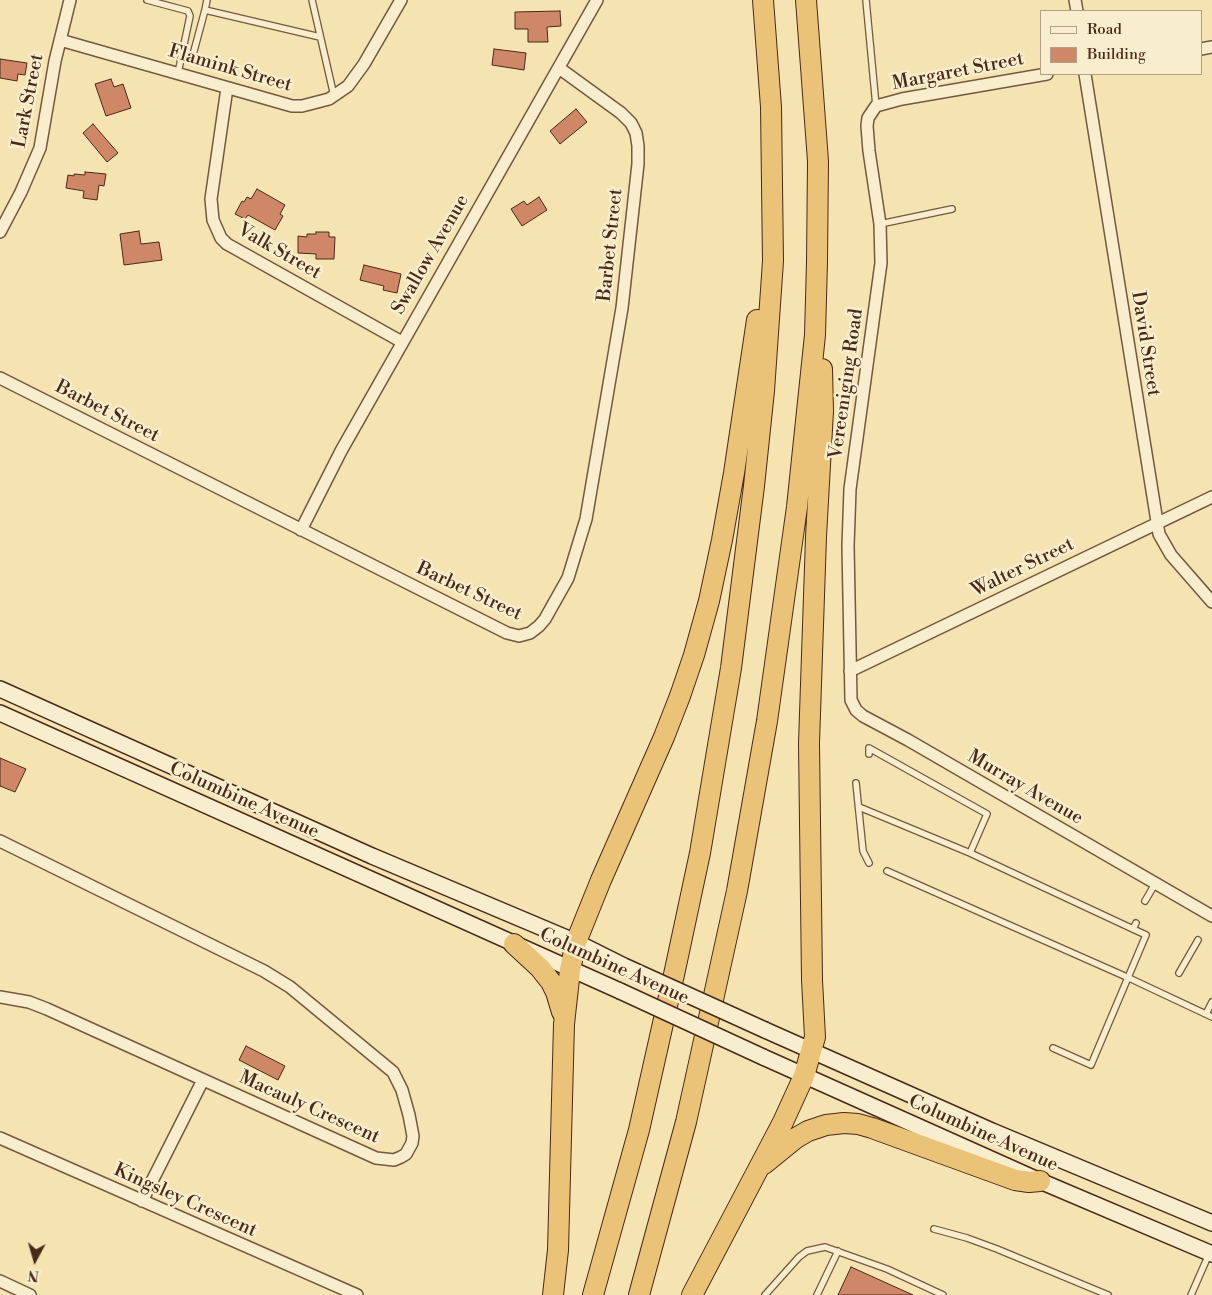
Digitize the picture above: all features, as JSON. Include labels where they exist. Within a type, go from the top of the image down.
[{"type":"highway","points":[[593,1295],[639,1130],[677,961],[703,835],[731,668],[764,391],[773,262],[772,107],[763,0]]},
{"type":"highway","points":[[639,1295],[686,1122],[737,891],[767,721],[797,507],[815,335],[818,161],[806,0]]},
{"type":"highway","points":[[554,1295],[558,1250],[564,1024],[570,970],[576,942],[680,696],[709,601],[734,473],[757,320],[773,262]]},
{"type":"highway","points":[[692,1295],[783,1122],[804,1076],[815,1037],[812,980],[809,743],[823,375],[815,335]]},
{"type":"highway","points":[[514,944],[540,968],[551,982],[556,992],[564,1024]]},
{"type":"highway","points":[[757,1170],[796,1138],[808,1131],[826,1125],[844,1123],[872,1128],[1015,1180],[1040,1182]]},
{"type":"main road","name":"Columbine Avenue","points":[[0,689],[363,852],[576,942],[624,966],[811,1051],[1001,1135],[1212,1223]]},
{"type":"main road","name":"Columbine Avenue","points":[[0,713],[1040,1182],[1211,1254]]},
{"type":"street","name":"Lark Street","points":[[0,232],[3,220],[40,148],[60,40],[70,0]]},
{"type":"street","name":"Flamink Street","points":[[60,40],[292,106],[302,106],[314,104],[334,96],[348,86],[401,0]]},
{"type":"street","name":"Swallow Avenue","points":[[301,530],[341,451],[597,0]]},
{"type":"street","name":"Barbet Street","points":[[0,378],[513,635],[530,633],[539,626],[561,591],[573,566],[591,495],[622,308],[637,173],[638,146],[636,133],[631,123],[621,113],[559,68]]},
{"type":"street","name":"Margaret Street","points":[[876,106],[902,99],[1041,75]]},
{"type":"street","name":"David Street","points":[[1084,75],[1160,534],[1171,555],[1212,602]]},
{"type":"street","name":"Valk Street","points":[[227,88],[211,199],[213,220],[221,238],[227,244],[402,342]]},
{"type":"street","name":"Vereeniging Road","points":[[850,671],[848,546],[850,489],[881,263],[880,224],[867,126],[872,110],[876,106]]},
{"type":"street","name":"Walter Street","points":[[850,671],[1212,497]]},
{"type":"street","name":"Murray Avenue","points":[[850,671],[851,700],[856,710],[863,716],[908,740],[1212,916]]},
{"type":"street","name":"Macauly Crescent","points":[[0,841],[247,963],[290,987],[393,1072],[402,1090],[410,1115],[412,1143],[406,1154],[401,1158],[394,1160],[376,1158],[43,1007],[23,1001],[0,998]]},
{"type":"street","points":[[142,1201],[204,1080]]},
{"type":"street","name":"Kingsley Crescent","points":[[0,1138],[357,1295]]},
{"type":"street","points":[[0,1281],[30,1295]]},
{"type":"lane","points":[[147,0],[188,11],[190,16],[178,73]]},
{"type":"lane","points":[[194,51],[207,0]]},
{"type":"lane","points":[[312,0],[334,96]]},
{"type":"lane","points":[[866,0],[876,106]]},
{"type":"lane","points":[[205,10],[320,37]]},
{"type":"lane","points":[[880,224],[952,209]]},
{"type":"lane","points":[[869,754],[869,748],[987,814],[970,853]]},
{"type":"lane","points":[[856,783],[863,851],[869,864]]},
{"type":"lane","points":[[859,807],[970,853],[1134,926],[1146,935],[1091,1066],[1053,1048]]},
{"type":"lane","points":[[887,871],[1129,978],[1209,1016],[1212,1002]]},
{"type":"lane","points":[[1145,901],[1155,884]]},
{"type":"lane","points":[[1179,973],[1198,940]]},
{"type":"lane","points":[[934,1229],[998,1249],[1108,1295]]},
{"type":"lane","points":[[765,1295],[799,1257],[808,1251],[825,1247],[887,1269],[944,1295]]},
{"type":"lane","points":[[817,1295],[838,1251]]},
{"type":"lane","points":[[1191,1295],[1211,1254]]},
{"type":"building","points":[[560,11],[561,26],[547,27],[548,42],[528,42],[528,29],[515,29],[515,12]]},
{"type":"building","points":[[494,49],[526,53],[524,70],[492,65]]},
{"type":"building","points":[[0,59],[27,63],[25,75],[18,74],[17,81],[0,78]]},
{"type":"building","points":[[111,79],[114,87],[123,84],[131,108],[106,116],[95,84]]},
{"type":"building","points":[[576,109],[587,122],[560,144],[550,131]]},
{"type":"building","points":[[93,124],[118,153],[107,162],[83,133]]},
{"type":"building","points":[[85,172],[106,174],[104,186],[99,185],[97,200],[83,198],[84,191],[66,188],[68,175],[85,175]]},
{"type":"building","points":[[257,189],[285,205],[280,214],[283,216],[275,230],[248,215],[245,219],[235,214],[242,201],[244,202],[247,197],[251,199]]},
{"type":"building","points":[[539,197],[547,210],[522,226],[511,209],[524,201],[527,205]]},
{"type":"building","points":[[139,231],[141,244],[159,242],[162,260],[124,265],[120,234]]},
{"type":"building","points":[[316,232],[329,232],[329,237],[335,237],[334,259],[316,259],[316,254],[298,253],[298,236],[307,237],[307,234],[316,234]]},
{"type":"building","points":[[364,265],[401,274],[397,293],[383,290],[384,286],[360,280]]},
{"type":"building","points":[[0,758],[26,769],[15,792],[0,786]]},
{"type":"building","points":[[246,1046],[285,1066],[278,1080],[239,1060]]},
{"type":"building","points":[[851,1267],[913,1295],[838,1295]]}]
